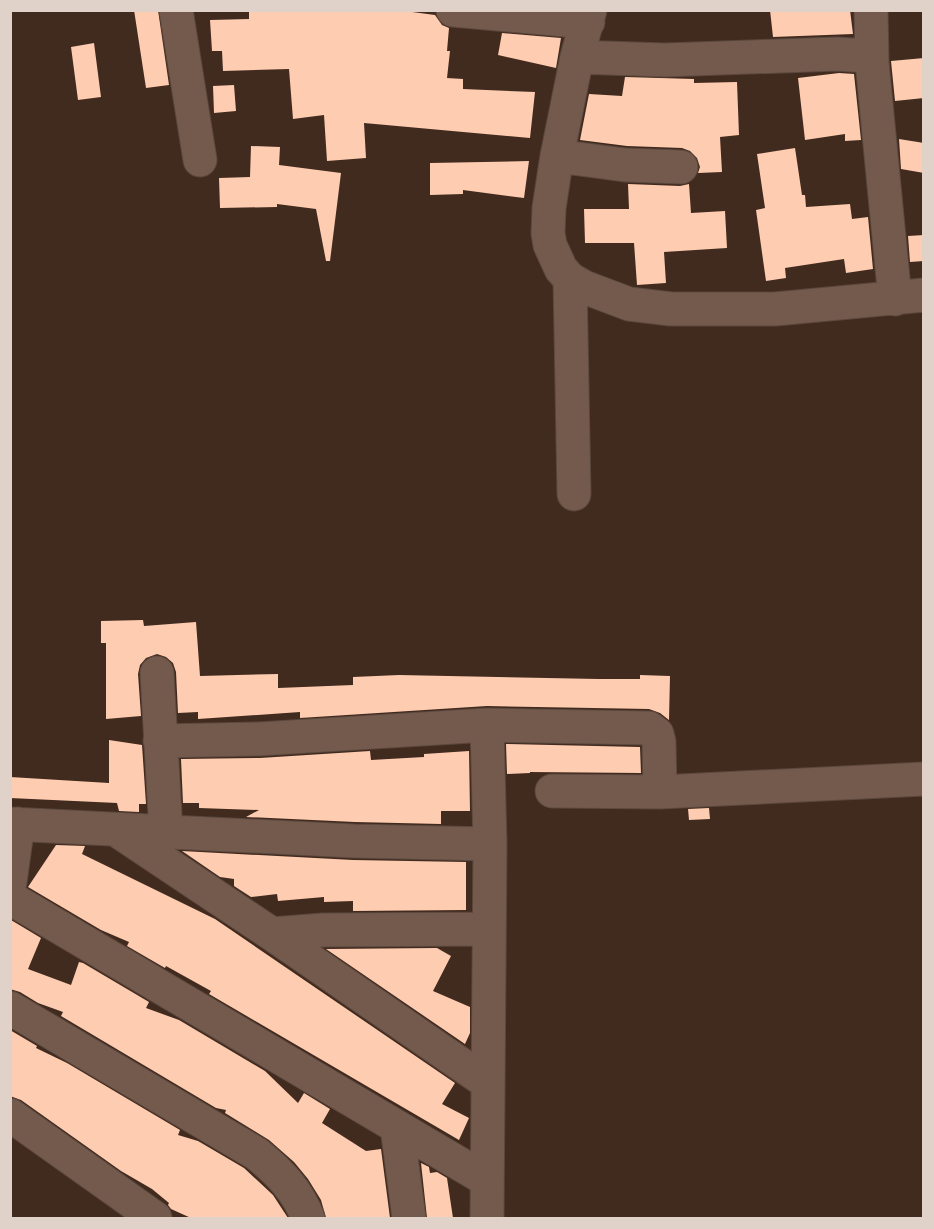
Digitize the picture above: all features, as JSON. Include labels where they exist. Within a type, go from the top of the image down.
[{"type":"street","points":[[176,10],[200,160]]},
{"type":"street","points":[[453,10],[589,16],[577,57],[557,156],[549,208],[550,245],[561,269],[570,279],[584,287],[629,304],[670,309],[775,309],[909,297],[872,62],[871,10]]},
{"type":"street","points":[[577,57],[665,60],[837,54],[868,56],[872,62]]},
{"type":"street","points":[[557,156],[625,165],[681,167]]},
{"type":"street","points":[[570,279],[574,494]]},
{"type":"street","points":[[158,673],[166,833]]},
{"type":"street","points":[[160,741],[259,739],[487,725],[649,728],[657,734],[659,742],[660,792]]},
{"type":"street","points":[[487,725],[490,844],[487,1218]]},
{"type":"street","points":[[552,791],[660,792],[924,779]]},
{"type":"street","points":[[10,882],[14,824],[354,841],[490,844]]},
{"type":"street","points":[[116,830],[488,1083]]},
{"type":"street","points":[[10,898],[487,1180]]},
{"type":"street","points":[[272,934],[323,930],[489,929]]},
{"type":"street","points":[[10,1008],[257,1154],[282,1175],[297,1196],[308,1218]]},
{"type":"street","points":[[10,1115],[155,1218]]},
{"type":"street","points":[[397,1127],[410,1218]]},
{"type":"building","points":[[134,10],[158,10],[169,85],[146,88]]},
{"type":"building","points":[[249,10],[397,10],[435,15],[442,25],[449,28],[447,51],[450,51],[447,78],[463,79],[463,89],[535,92],[530,138],[364,123],[366,158],[327,161],[324,115],[293,119],[289,69],[223,71],[222,51],[212,51],[210,20],[249,19]]},
{"type":"building","points":[[770,10],[850,10],[853,34],[773,37]]},
{"type":"building","points":[[502,33],[561,38],[556,68],[498,55]]},
{"type":"building","points":[[94,43],[101,97],[78,100],[71,47]]},
{"type":"building","points":[[924,58],[924,98],[895,101],[891,61]]},
{"type":"building","points":[[839,73],[854,74],[861,140],[845,141],[845,134],[805,140],[798,78]]},
{"type":"building","points":[[625,77],[694,79],[694,83],[737,82],[739,135],[720,137],[722,172],[698,173],[700,167],[697,158],[690,151],[682,148],[627,146],[580,140],[589,94],[622,96]]},
{"type":"building","points":[[234,85],[236,111],[214,113],[213,86]]},
{"type":"building","points":[[899,139],[924,143],[924,173],[901,169]]},
{"type":"building","points":[[251,146],[280,147],[279,165],[341,173],[330,261],[326,261],[316,209],[277,204],[277,207],[220,208],[219,178],[250,177]]},
{"type":"building","points":[[795,148],[806,207],[850,204],[852,219],[868,217],[873,269],[846,273],[844,259],[785,268],[786,278],[766,281],[756,210],[765,208],[757,154]]},
{"type":"building","points":[[529,161],[524,198],[463,190],[463,194],[430,195],[430,163]]},
{"type":"building","points":[[628,184],[680,186],[689,184],[691,213],[725,211],[727,248],[664,252],[666,283],[637,285],[634,243],[585,243],[584,209],[629,209]]},
{"type":"building","points":[[924,235],[924,261],[910,262],[908,236]]},
{"type":"building","points":[[143,620],[144,626],[196,622],[200,676],[278,674],[278,688],[353,685],[353,677],[399,675],[599,679],[640,679],[640,675],[670,676],[669,720],[649,709],[487,706],[300,718],[300,712],[198,719],[198,712],[178,713],[176,672],[173,663],[157,654],[146,658],[140,665],[138,674],[141,716],[106,719],[106,643],[101,643],[101,621]]},
{"type":"building","points":[[109,740],[142,745],[146,804],[139,804],[139,812],[119,811],[117,803],[10,798],[10,777],[109,783]]},
{"type":"building","points":[[506,744],[640,747],[641,773],[530,772],[507,774]]},
{"type":"building","points":[[370,751],[371,760],[424,757],[424,754],[469,751],[470,811],[441,811],[441,824],[355,822],[246,817],[259,810],[199,808],[199,803],[183,803],[181,759],[260,758]]},
{"type":"building","points":[[709,808],[710,819],[689,820],[688,809]]},
{"type":"building","points":[[56,845],[85,846],[82,854],[215,919],[455,1083],[442,1104],[469,1118],[459,1140],[209,994],[211,991],[127,946],[129,942],[101,930],[28,887]]},
{"type":"building","points":[[182,851],[353,860],[466,862],[466,910],[353,911],[353,901],[324,902],[324,897],[278,901],[277,894],[251,897],[234,886],[234,879],[220,877]]},
{"type":"building","points":[[11,920],[41,938],[28,969],[71,985],[79,962],[83,963],[149,1002],[146,1008],[179,1020],[265,1071],[298,1103],[304,1093],[330,1109],[322,1123],[366,1151],[381,1149],[390,1218],[326,1218],[321,1200],[308,1179],[294,1162],[269,1140],[225,1113],[226,1110],[216,1108],[61,1016],[63,1012],[10,989]]},
{"type":"building","points":[[437,948],[451,956],[433,991],[470,1007],[470,1033],[465,1044],[326,949]]},
{"type":"building","points":[[10,1030],[37,1046],[36,1048],[67,1063],[180,1130],[178,1135],[198,1141],[244,1168],[273,1195],[288,1218],[191,1218],[171,1209],[169,1203],[152,1189],[121,1171],[21,1100],[10,1096]]},
{"type":"building","points":[[421,1163],[429,1167],[430,1173],[437,1172],[447,1178],[453,1218],[427,1218]]}]
